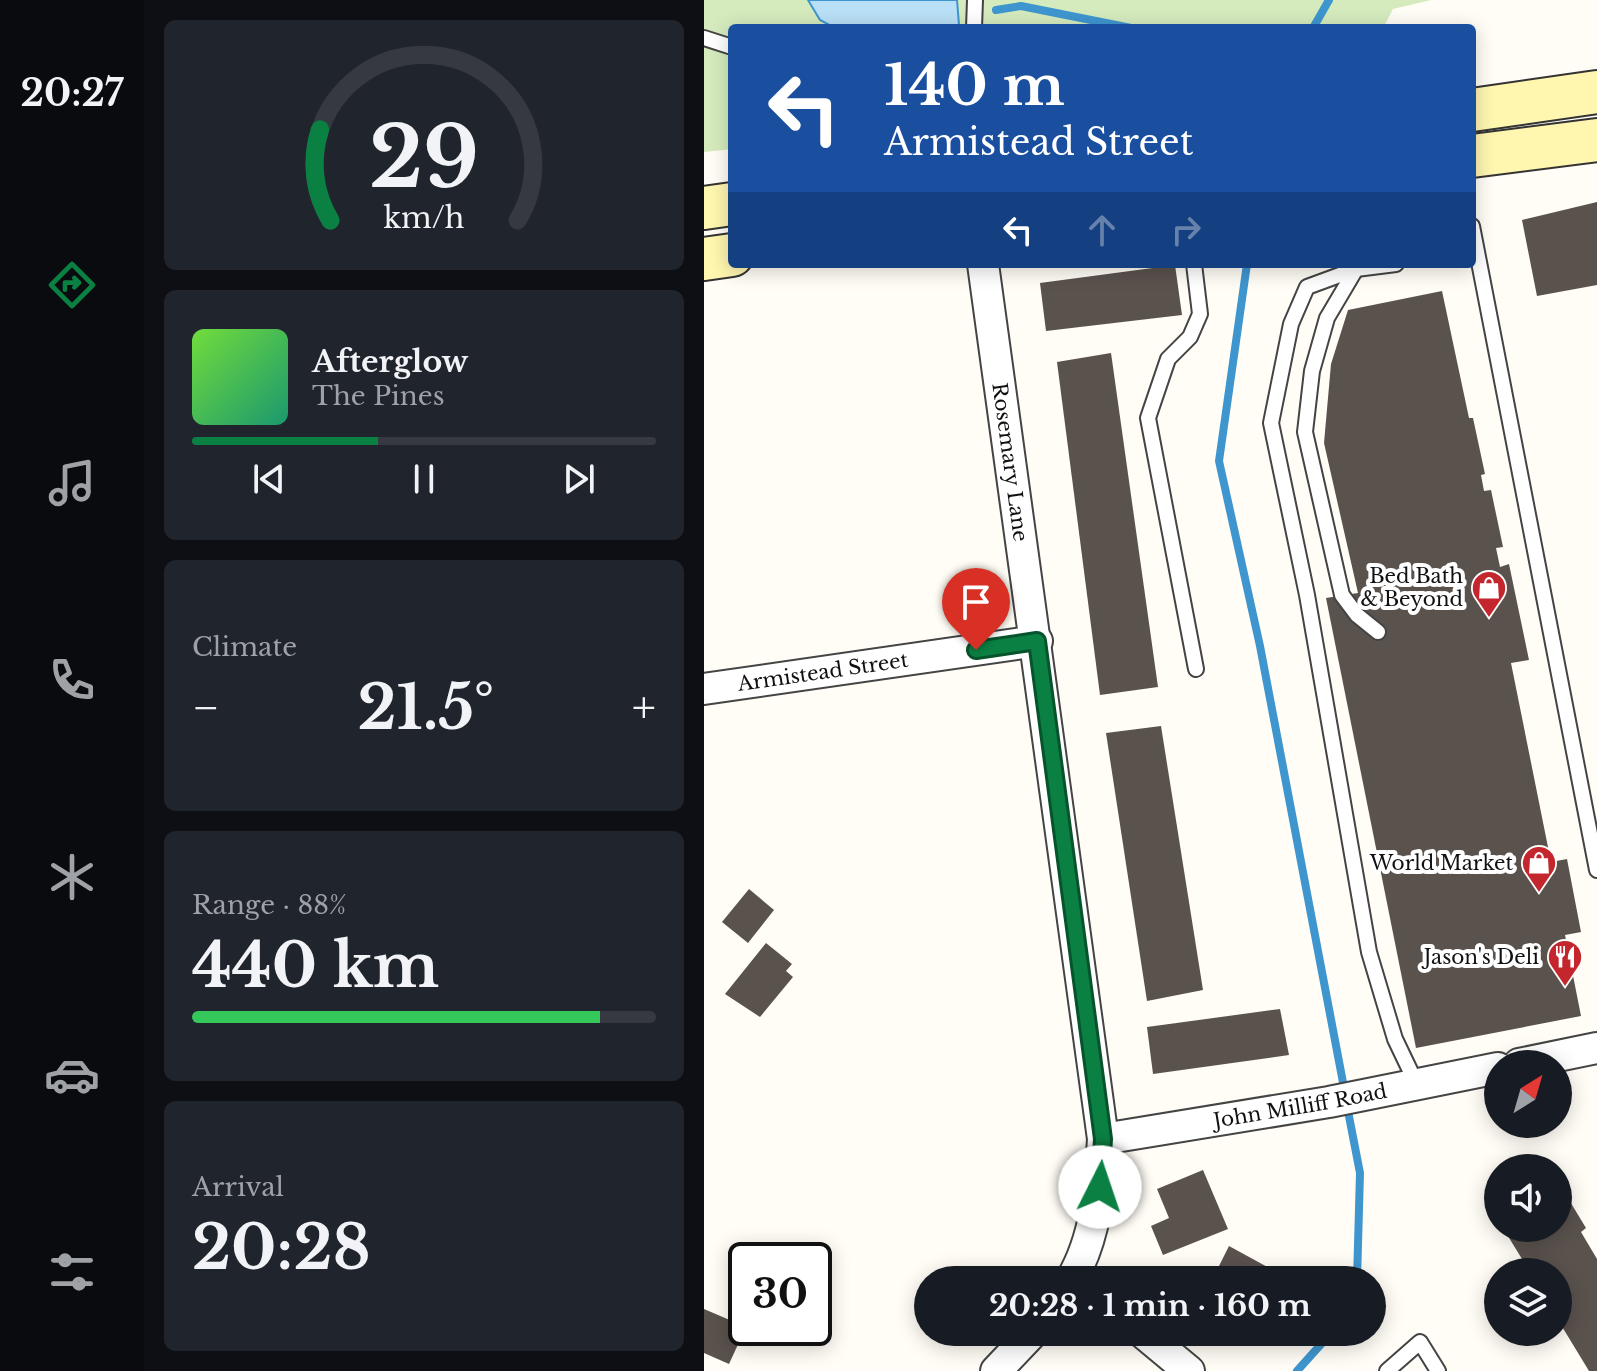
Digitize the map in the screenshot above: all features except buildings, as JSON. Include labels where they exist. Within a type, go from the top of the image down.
[{"type":"main road","points":[[1476,109],[1597,92]]},
{"type":"main road","points":[[1476,155],[1597,140]]},
{"type":"main road","points":[[704,208],[728,205]]},
{"type":"main road","points":[[704,259],[728,256]]},
{"type":"street","name":"Rosemary Lane","points":[[984,268],[1103,1139],[1100,1187],[1080,1266]]},
{"type":"street","name":"Armistead Street","points":[[704,689],[1037,641]]},
{"type":"street","points":[[1572,1053],[1597,1048]]},
{"type":"street","name":"John Milliff Road","points":[[1103,1139],[1329,1102],[1484,1071]]},
{"type":"street","points":[[996,1371],[1020,1346]]},
{"type":"street","points":[[1159,1346],[1189,1371]]},
{"type":"lane","points":[[974,24],[975,0]]},
{"type":"lane","points":[[704,38],[728,46]]},
{"type":"lane","points":[[1476,260],[1597,870]]},
{"type":"lane","points":[[1194,268],[1200,314],[1190,337],[1168,359],[1148,418],[1196,669]]},
{"type":"lane","points":[[1364,268],[1307,287],[1291,324],[1271,423],[1307,595],[1369,952],[1408,1086]]},
{"type":"lane","points":[[1356,269],[1327,318],[1312,371],[1305,432],[1342,595],[1357,615],[1378,632]]},
{"type":"lane","points":[[1387,1371],[1420,1342],[1438,1371]]},
{"type":"green space","points":[[704,0],[1431,0],[1393,9],[1385,24],[728,24],[728,149],[704,152]]},
{"type":"water","points":[[808,0],[957,0],[959,24],[828,24],[820,20]]},
{"type":"waterway","points":[[1315,24],[1329,0]]},
{"type":"waterway","points":[[996,10],[1021,6],[1111,24]]},
{"type":"waterway","points":[[1246,268],[1219,461],[1260,646],[1345,1093]]},
{"type":"waterway","points":[[1347,1106],[1360,1173],[1357,1266]]},
{"type":"waterway","points":[[1297,1371],[1319,1346]]},
{"type":"place","name":"Bed Bath & Beyond","points":[[1489,619]]},
{"type":"place","name":"World Market","points":[[1539,894]]},
{"type":"place","name":"Jason's Deli","points":[[1565,988]]},
{"type":"route","points":[[976,650],[1037,641],[1103,1139],[1100,1187]]}]
